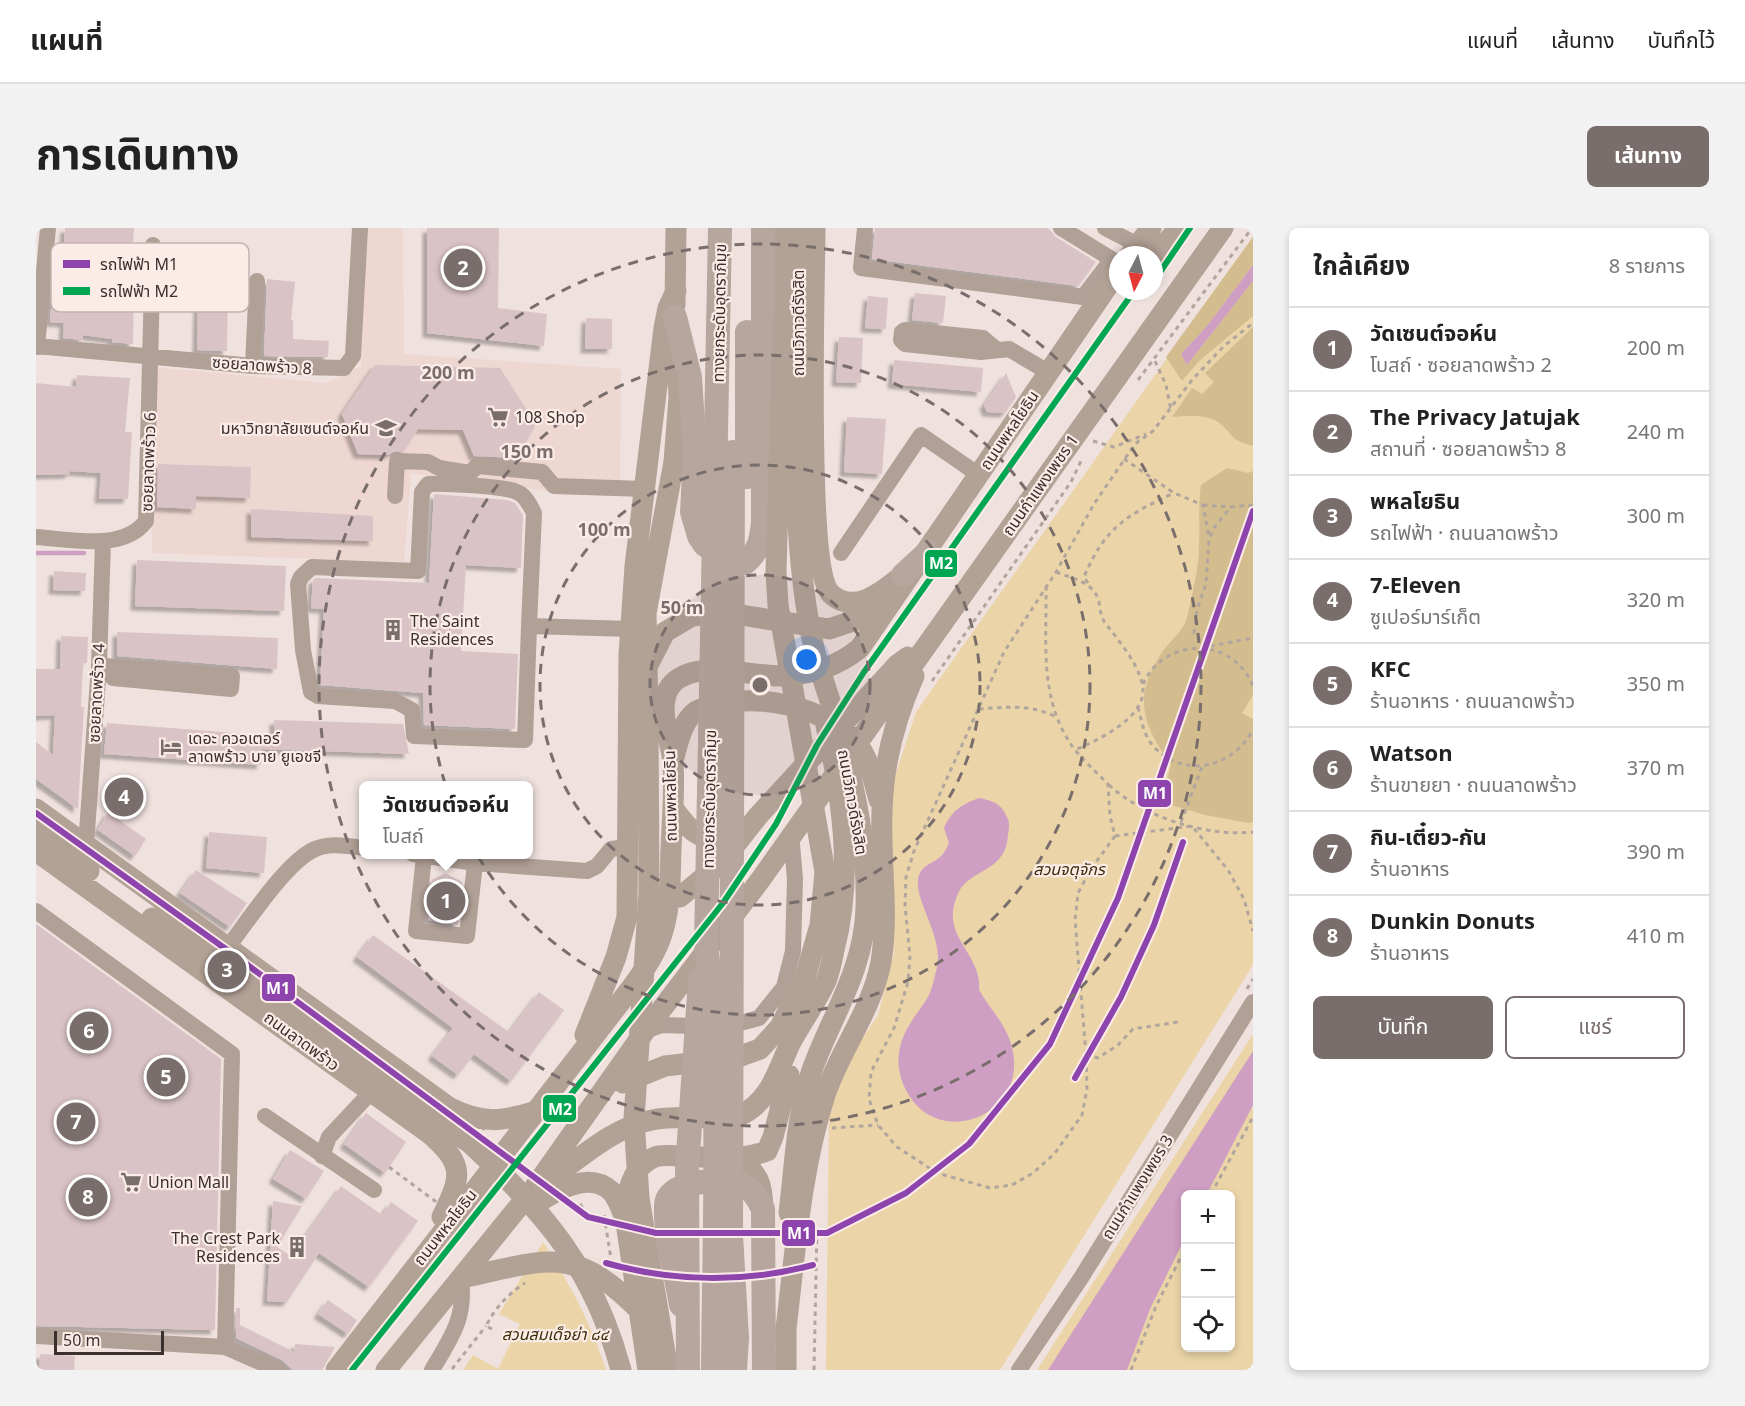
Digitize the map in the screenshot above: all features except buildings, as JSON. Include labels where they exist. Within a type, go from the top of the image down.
[{"type":"highway","points":[[698,1370],[700,1188],[695,756],[713,334],[713,228]]},
{"type":"highway","name":"ทางยกระดับอุตราภิมุข","points":[[714,1370],[715,1097],[713,1013],[706,944],[720,228]]},
{"type":"highway","name":"ทางยกระดับอุตราภิมุข","points":[[734,228],[731,1235],[737,1370]]},
{"type":"highway","points":[[747,1370],[748,228]]},
{"type":"highway","points":[[675,317],[690,377],[694,456],[692,512],[696,528],[705,545],[728,560],[745,563],[755,554],[761,543],[763,523],[763,228]]},
{"type":"highway","points":[[903,575],[928,552]]},
{"type":"highway","points":[[686,1370],[687,1168],[697,998],[706,944]]},
{"type":"highway","points":[[686,1370],[685,1328],[667,1220],[667,1201],[674,1191],[689,1184],[720,1182],[741,1184],[748,1188],[754,1192],[763,1209],[764,1370]]},
{"type":"main road","points":[[668,1370],[639,1198],[634,1119],[649,894],[646,614],[678,432],[679,397],[675,317],[676,228]]},
{"type":"main road","points":[[601,1096],[629,1080],[665,1066],[735,1058],[760,1048],[780,1027],[805,978],[820,925],[825,872],[778,605],[776,573],[783,323],[782,228]]},
{"type":"main road","name":"ถนนวิภาวดีรังสิต","points":[[786,1370],[789,1213],[804,1105],[812,1071],[843,1004],[854,974],[866,911],[867,880],[858,810],[840,731],[814,648],[800,554],[799,228]]},
{"type":"main road","points":[[815,228],[814,517],[822,579],[831,595],[850,603],[865,600],[903,575]]},
{"type":"main road","name":"ถนนพหลโยธิน","points":[[1137,246],[1151,228]]},
{"type":"main road","name":"ถนนพหลโยธิน","points":[[1148,246],[1179,228]]},
{"type":"main road","name":"ถนนกำแพงเพชร 1","points":[[836,771],[929,643],[1088,434],[1139,343],[1223,228]]},
{"type":"main road","name":"ถนนพหลโยธิน","points":[[336,1370],[644,971],[664,928],[669,900],[673,763],[666,724],[665,697],[672,685],[681,678],[708,671],[795,675],[834,666],[853,654],[872,635],[1109,284]]},
{"type":"main road","points":[[575,1059],[616,957],[627,917],[631,628],[635,566],[664,328],[668,308],[676,291]]},
{"type":"main road","name":"ถนนพหลโยธิน","points":[[1089,311],[1109,294]]},
{"type":"main road","points":[[745,563],[779,560],[793,555],[805,544],[814,517]]},
{"type":"main road","points":[[648,665],[665,632],[692,616],[728,612],[829,629],[856,620],[903,575]]},
{"type":"main road","points":[[628,855],[631,876],[644,892],[669,900],[691,891],[721,863],[831,729],[897,665],[929,643]]},
{"type":"main road","points":[[785,1337],[800,1218],[815,1129],[826,1093],[873,989],[880,963],[885,918],[882,812],[885,778],[894,731],[929,643]]},
{"type":"main road","points":[[747,701],[815,678],[834,666]]},
{"type":"main road","points":[[673,763],[682,729],[695,711],[723,703],[747,701],[787,705],[808,711],[831,729],[857,742],[874,780],[882,812]]},
{"type":"main road","points":[[534,1188],[571,1166],[614,1133],[634,1125],[654,1119],[739,1116],[750,1111],[765,1096],[826,980],[840,928],[846,880],[842,812],[831,729]]},
{"type":"main road","points":[[386,1370],[534,1188],[645,1031],[760,879],[836,771]]},
{"type":"main road","points":[[673,808],[687,828],[698,836],[709,839],[737,833],[758,816]]},
{"type":"main road","name":"ถนนลาดพร้าว","points":[[36,809],[432,1095],[466,1116],[490,1121],[536,1111]]},
{"type":"main road","points":[[36,832],[152,918],[471,1144],[509,1179],[550,1224],[567,1248],[597,1302],[621,1370]]},
{"type":"main road","name":"ถนนลาดพร้าว","points":[[36,851],[372,1091],[445,1148],[458,1176],[457,1186],[427,1250]]},
{"type":"main road","points":[[627,917],[644,892],[670,865]]},
{"type":"main road","points":[[648,1370],[625,1216],[626,1196],[631,1182],[640,1166],[656,1156],[740,1157],[767,1151],[790,1071],[827,998],[844,952],[854,905],[860,899],[870,899],[875,902],[885,918]]},
{"type":"main road","points":[[411,1120],[424,1120],[431,1114],[434,1106],[432,1095]]},
{"type":"main road","points":[[765,1096],[772,1098],[775,1102],[778,1116]]},
{"type":"main road","points":[[740,1157],[759,1176],[763,1209]]},
{"type":"main road","points":[[507,1222],[549,1194],[577,1182],[603,1185],[613,1193],[625,1216]]},
{"type":"main road","points":[[461,1278],[545,1261],[563,1261],[598,1274],[616,1286],[641,1312]]},
{"type":"main road","points":[[406,1370],[427,1319]]},
{"type":"street","points":[[37,346],[48,228]]},
{"type":"street","name":"ซอยลาดพร้าว 8","points":[[37,346],[253,366],[334,370],[344,368],[353,356],[360,228]]},
{"type":"street","points":[[865,228],[861,268],[1083,297],[1109,274]]},
{"type":"street","points":[[1061,228],[1109,249]]},
{"type":"street","points":[[1105,228],[1119,246]]},
{"type":"street","points":[[253,366],[257,281]]},
{"type":"street","name":"ซอยลาดพร้าว 6","points":[[36,537],[103,541],[139,531],[146,521],[152,312]]},
{"type":"street","points":[[996,349],[1009,349],[1048,372]]},
{"type":"street","points":[[842,553],[921,435],[979,475]]},
{"type":"street","points":[[395,496],[397,461],[428,462],[439,468],[470,473],[477,466],[542,472],[554,486],[645,489]]},
{"type":"street","points":[[444,483],[517,492],[528,502],[534,513],[529,626],[525,740],[414,736],[412,710],[405,705],[395,701],[318,696],[311,692],[303,650],[298,584],[312,567],[418,571],[422,492],[428,484],[444,483]]},
{"type":"street","name":"ซอยลาดพร้าว 4","points":[[86,845],[102,666],[103,541]]},
{"type":"street","points":[[529,626],[631,628]]},
{"type":"street","points":[[102,666],[232,676],[231,689],[112,678],[102,666]]},
{"type":"street","points":[[645,1031],[663,1025],[725,1027],[759,1018],[784,987],[793,951],[795,879],[791,833]]},
{"type":"street","points":[[228,947],[297,860],[315,849],[336,845],[359,848]]},
{"type":"street","points":[[448,859],[587,870],[597,866],[611,849],[628,855]]},
{"type":"street","points":[[419,859],[416,931],[467,936],[476,863]]},
{"type":"street","points":[[36,911],[232,1054],[225,1347]]},
{"type":"street","name":"ถนนกำแพงเพชร 3","points":[[1019,1370],[1087,1268],[1253,1002]]},
{"type":"street","points":[[322,1156],[329,1137],[372,1091]]},
{"type":"street","points":[[265,1116],[374,1190]]},
{"type":"street","points":[[432,1370],[457,1329],[462,1312],[461,1278]]},
{"type":"street","points":[[36,1336],[225,1347],[278,1370]]},
{"type":"path","points":[[1133,387],[1252,228]]},
{"type":"path","points":[[1191,826],[1116,836],[1091,869],[1078,893],[1076,949],[1087,1089],[1082,1115],[1055,1153],[1033,1173],[1012,1185],[990,1188],[936,1173],[897,1147],[878,1125],[869,1099],[871,1072],[894,1028],[908,982],[910,957],[905,905],[906,877],[914,851],[1004,652],[1056,572],[1094,504],[1135,444],[1154,431],[1192,380],[1224,346],[1253,323]]},
{"type":"path","points":[[1139,343],[1154,360],[1166,385],[1171,410]]},
{"type":"path","points":[[929,685],[1071,482],[1088,434],[1103,446],[1114,447],[1154,431]]},
{"type":"path","points":[[1124,459],[1174,492],[1203,505],[1231,507],[1253,505]]},
{"type":"path","points":[[1143,685],[1128,655],[1103,620],[1097,595],[1084,577],[1094,553],[1107,534],[1129,516],[1174,492]]},
{"type":"path","points":[[1203,505],[1209,540],[1206,584],[1197,610],[1194,633],[1205,647],[1230,656],[1248,673],[1253,686]]},
{"type":"path","points":[[1209,540],[1213,529],[1231,507]]},
{"type":"path","points":[[1056,572],[1089,585]]},
{"type":"path","points":[[1046,586],[1047,683],[1056,717],[1075,750],[1125,799],[1191,826],[1231,835],[1253,832]]},
{"type":"path","points":[[1253,638],[1182,649],[1161,659],[1148,674],[1138,707],[1143,732],[1156,749],[1174,762],[1202,767],[1226,760],[1246,744],[1253,729]]},
{"type":"path","points":[[978,709],[1022,706],[1039,708],[1056,717]]},
{"type":"path","points":[[1075,750],[1112,733],[1138,707]]},
{"type":"path","points":[[1181,822],[1202,767]]},
{"type":"path","points":[[1108,784],[1110,816],[1116,836]]},
{"type":"path","points":[[1191,826],[1228,870],[1244,899],[1253,932]]},
{"type":"path","points":[[1086,1054],[1098,1058],[1118,1045],[1132,1029],[1178,1022]]},
{"type":"path","points":[[1213,1190],[1253,1117]]},
{"type":"path","points":[[815,1129],[878,1125]]},
{"type":"path","points":[[348,1370],[466,1224],[389,1167]]},
{"type":"path","points":[[566,1204],[579,1210],[582,1207],[577,1199],[583,1195]]},
{"type":"path","points":[[600,1207],[604,1214],[616,1286]]},
{"type":"path","points":[[814,1370],[817,1219]]},
{"type":"path","points":[[1131,1370],[1156,1306],[1181,1254]]},
{"type":"path","points":[[451,1370],[486,1326],[494,1311],[507,1298],[533,1279]]},
{"type":"path","points":[[486,1326],[492,1329]]},
{"type":"shaded area","name":"มหาวิทยาลัยเซนต์จอห์น","points":[[362,228],[403,228],[404,354],[621,369],[620,490],[570,494],[411,473],[404,562],[152,553],[151,367],[326,383],[361,366]]},
{"type":"shaded area","points":[[1253,237],[1253,265],[1207,326],[1181,354],[1187,365],[1253,281],[1253,316],[1199,361],[1182,381],[1166,357]]},
{"type":"shaded area","points":[[1253,265],[1253,281],[1187,365],[1181,354],[1207,326]]},
{"type":"shaded area","points":[[1253,327],[1253,446],[1233,437],[1223,426],[1212,419],[1199,416],[1172,417],[1192,388],[1202,394],[1214,382],[1205,373]]},
{"type":"shaded area","points":[[1227,468],[1248,473],[1253,471],[1253,695],[1242,713],[1253,719],[1253,822],[1249,823],[1205,815],[1161,802],[1171,765],[1153,736],[1144,710],[1144,696],[1153,667],[1183,627],[1187,618],[1198,563],[1201,485]]},
{"type":"shaded area","points":[[979,798],[996,803],[1005,812],[1009,826],[1006,847],[996,862],[967,881],[961,888],[955,903],[953,918],[958,936],[976,970],[979,990],[1008,1036],[1014,1069],[1008,1090],[995,1107],[978,1117],[958,1122],[937,1119],[919,1108],[903,1084],[898,1058],[903,1037],[928,997],[937,967],[936,943],[919,894],[919,875],[923,868],[939,858],[946,849],[949,843],[944,828],[950,817],[962,806]]},
{"type":"shaded area","points":[[1253,1051],[1253,1105],[1209,1190],[1181,1190],[1181,1246],[1150,1309],[1127,1370],[1048,1370]]},
{"type":"green space","name":"สวนจตุจักร","points":[[1253,237],[1253,965],[1000,1370],[826,1370],[829,1108],[845,1064],[878,1015],[894,953],[885,870],[894,779],[916,712]]},
{"type":"green space","points":[[1253,1034],[1253,1370],[1037,1370]]},
{"type":"green space","name":"สวนสมเด็จย่า ๘๔","points":[[543,1242],[579,1304],[606,1370],[463,1370],[473,1355],[498,1369],[520,1324],[499,1314]]},
{"type":"waterway","points":[[36,553],[84,553]]},
{"type":"metro line","name":"M2","points":[[1163,268],[1190,228]]},
{"type":"metro line","name":"M2","points":[[352,1370],[723,903],[776,824],[817,745],[864,672],[1128,300]]},
{"type":"metro line","name":"M1","points":[[36,813],[230,952],[588,1217],[656,1233],[827,1233],[906,1193],[969,1144],[1050,1044],[1118,898],[1253,511]]},
{"type":"metro line","name":"M1","points":[[1075,1078],[1121,997],[1154,925],[1183,842]]},
{"type":"metro line","name":"M1","points":[[606,1263],[657,1274],[709,1278],[762,1275],[813,1265]]},
{"type":"place","name":"The Privacy Jatujak","points":[[463,268]]},
{"type":"place","name":"108 Shop","points":[[498,417]]},
{"type":"place","name":"มหาวิทยาลัยเซนต์จอห์น","points":[[386,428]]},
{"type":"place","name":"The Saint Residences","points":[[393,630]]},
{"type":"place","name":"เดอะ ควอเตอร์ ลาดพร้าว บาย ยูเอชจี","points":[[171,747]]},
{"type":"place","name":"7-Eleven","points":[[124,797]]},
{"type":"place","name":"วัดเซนต์จอห์น","points":[[446,901]]},
{"type":"place","name":"พหลโยธิน","points":[[227,970]]},
{"type":"place","name":"Watson","points":[[89,1031]]},
{"type":"place","name":"KFC","points":[[166,1077]]},
{"type":"place","name":"กิน-เตี๋ยว-กัน","points":[[76,1122]]},
{"type":"place","name":"Union Mall","points":[[131,1182]]},
{"type":"place","name":"Dunkin Donuts","points":[[88,1197]]},
{"type":"place","name":"The Crest Park Residences","points":[[297,1247]]}]
